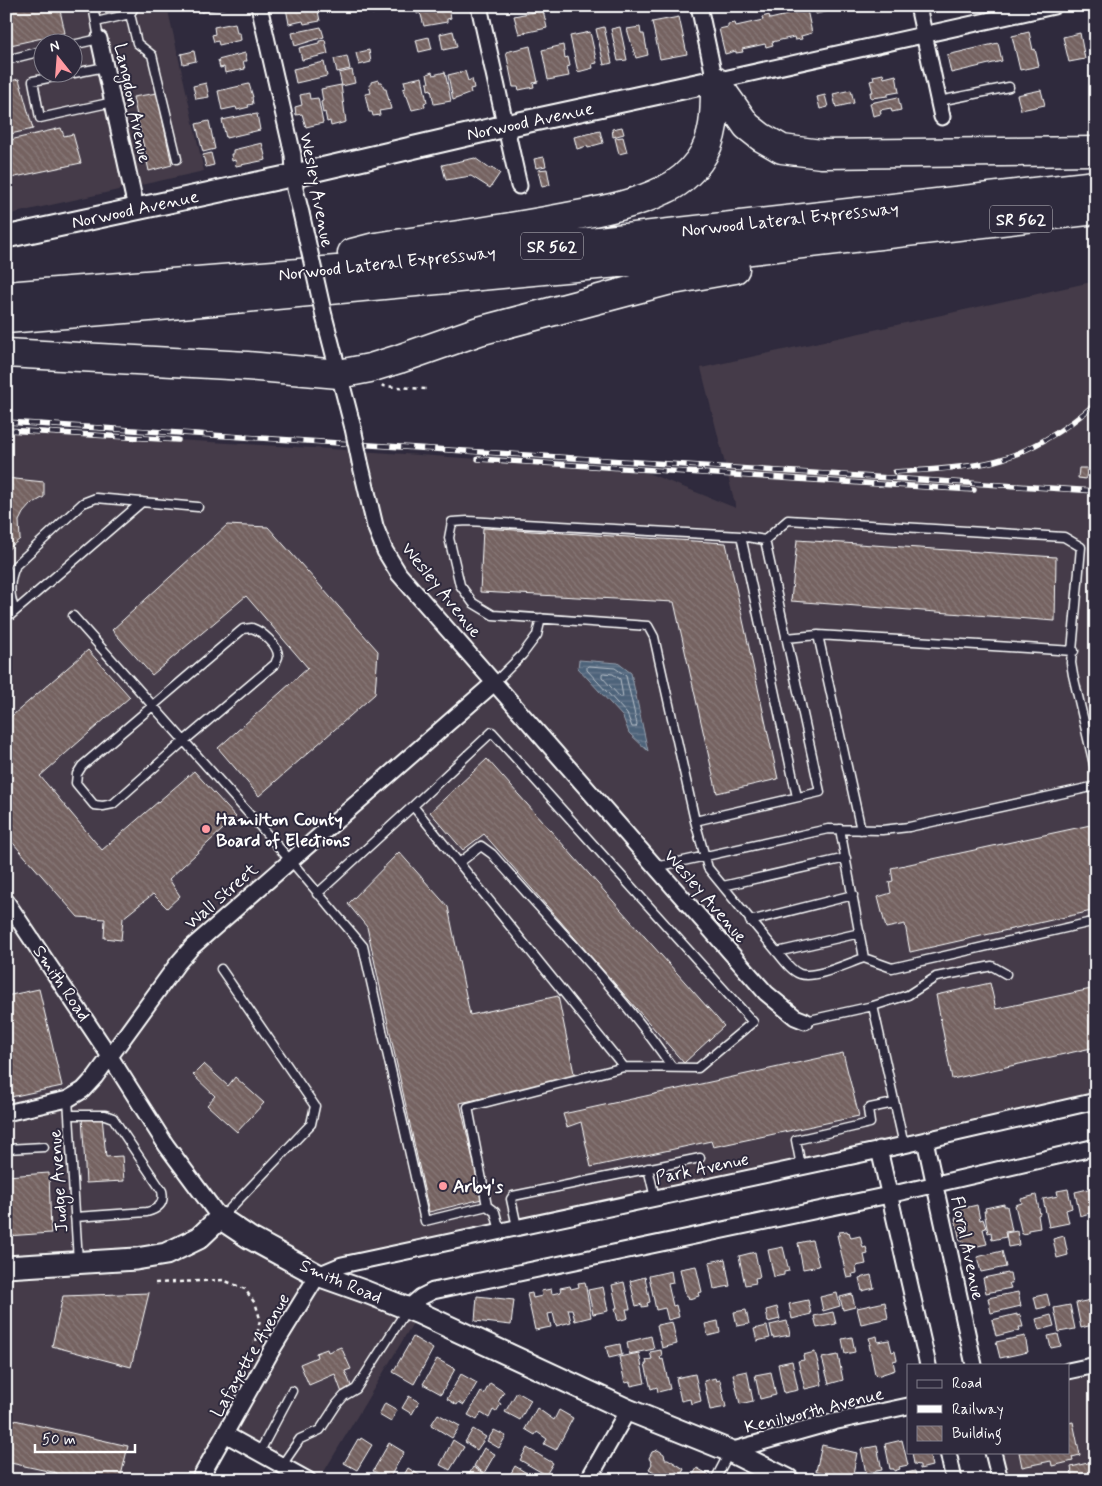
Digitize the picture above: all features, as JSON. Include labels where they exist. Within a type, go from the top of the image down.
[{"type":"highway","points":[[715,81],[747,126],[761,137],[782,149],[821,154],[1096,151]]},
{"type":"highway","points":[[254,276],[375,247],[515,228],[617,208],[645,199],[667,189],[686,176],[700,160],[709,140],[714,118],[715,81]]},
{"type":"highway","name":"Norwood Lateral Expressway","points":[[6,296],[349,269],[1096,185]]},
{"type":"highway","name":"Norwood Lateral Expressway","points":[[6,319],[715,254],[1096,210]]},
{"type":"highway","points":[[6,353],[247,366],[339,374],[370,368],[479,331],[666,281],[946,227]]},
{"type":"main road","name":"Norwood Avenue","points":[[6,237],[295,175],[506,126],[715,81]]},
{"type":"main road","points":[[6,1267],[78,1261],[136,1259],[166,1254],[199,1238],[220,1218]]},
{"type":"main road","name":"Smith Road","points":[[220,1218],[250,1238],[318,1275],[366,1292],[515,1356],[628,1410],[730,1451],[788,1480]]},
{"type":"street","name":"Wesley Avenue","points":[[259,6],[293,155],[295,189],[324,316],[376,526],[385,551],[399,574],[766,993],[795,1017],[805,1022]]},
{"type":"street","points":[[479,6],[519,186]]},
{"type":"street","points":[[699,6],[715,81]]},
{"type":"street","points":[[918,6],[942,117]]},
{"type":"street","name":"Norwood Avenue","points":[[715,81],[1054,6]]},
{"type":"street","name":"Langdon Avenue","points":[[99,39],[136,208]]},
{"type":"street","name":"Wall Street","points":[[6,1113],[68,1098],[83,1090],[95,1077],[109,1055],[192,947],[494,683]]},
{"type":"street","name":"Smith Road","points":[[6,900],[166,1145],[220,1218]]},
{"type":"street","name":"Park Avenue","points":[[318,1275],[347,1263],[1096,1102]]},
{"type":"street","name":"Floral Avenue","points":[[925,1140],[974,1364]]},
{"type":"street","points":[[407,1309],[421,1297],[432,1291],[889,1194],[1096,1147]]},
{"type":"street","points":[[879,1149],[928,1364]]},
{"type":"street","name":"Lafayette Avenue","points":[[200,1480],[273,1348],[318,1275]]},
{"type":"street","points":[[1070,1371],[1096,1365]]},
{"type":"street","name":"Kenilworth Avenue","points":[[730,1451],[833,1422],[907,1406]]},
{"type":"street","points":[[588,1480],[628,1410]]},
{"type":"street","points":[[225,1434],[308,1480]]},
{"type":"street","points":[[948,1454],[954,1480]]},
{"type":"street","points":[[994,1454],[1000,1480]]},
{"type":"lane","name":"Langdon Avenue","points":[[93,6],[99,39]]},
{"type":"lane","points":[[96,22],[130,14],[135,6]]},
{"type":"lane","points":[[130,14],[137,43],[152,55],[177,160]]},
{"type":"lane","points":[[82,43],[99,39]]},
{"type":"lane","points":[[6,60],[32,54]]},
{"type":"lane","points":[[105,67],[33,81],[40,118],[113,102]]},
{"type":"lane","points":[[939,101],[1009,87]]},
{"type":"lane","points":[[15,612],[10,599],[11,578],[16,566],[83,503],[96,498],[198,508]]},
{"type":"lane","points":[[6,619],[142,502]]},
{"type":"lane","points":[[765,540],[788,520],[1064,536],[1081,547],[1074,651],[1071,663],[1096,773]]},
{"type":"lane","points":[[765,540],[740,536],[468,521],[452,522],[449,538],[460,585],[473,604],[493,615],[648,626],[654,637],[695,821],[708,868],[750,921],[788,965],[799,974],[814,975],[864,958],[892,968],[1096,921]]},
{"type":"lane","points":[[740,536],[797,797]]},
{"type":"lane","points":[[695,821],[820,792],[765,540]]},
{"type":"lane","points":[[6,607],[15,612]]},
{"type":"lane","points":[[73,616],[290,860],[363,946],[425,1221],[488,1206]]},
{"type":"lane","points":[[494,683],[522,655],[538,635],[541,618]]},
{"type":"lane","points":[[252,628],[261,631],[276,648],[278,656],[275,664],[184,741],[113,804],[94,805],[76,783],[77,774],[82,766],[243,629],[252,628]]},
{"type":"lane","points":[[786,638],[818,635],[1074,651]]},
{"type":"lane","points":[[818,635],[861,830]]},
{"type":"lane","points":[[317,894],[492,732],[753,1022],[698,1068],[624,1067],[468,1107],[488,1206],[495,1212],[500,1231]]},
{"type":"lane","points":[[656,867],[828,829],[861,830],[909,827],[1096,786]]},
{"type":"lane","points":[[413,806],[624,1067]]},
{"type":"lane","points":[[840,829],[864,958]]},
{"type":"lane","points":[[459,863],[481,846],[492,854],[602,978],[672,1067]]},
{"type":"lane","points":[[722,886],[846,858]]},
{"type":"lane","points":[[750,921],[853,895]]},
{"type":"lane","points":[[777,952],[860,933]]},
{"type":"lane","points":[[805,1022],[873,1006],[908,995],[936,977],[992,966],[1006,974]]},
{"type":"lane","points":[[220,1218],[311,1124],[315,1106],[221,969]]},
{"type":"lane","points":[[873,1006],[904,1144]]},
{"type":"lane","name":"Judge Avenue","points":[[68,1098],[78,1261]]},
{"type":"lane","points":[[801,1166],[796,1140],[870,1123],[868,1110],[870,1108],[894,1103]]},
{"type":"lane","points":[[68,1115],[105,1115],[113,1118],[162,1191],[163,1197],[162,1204],[156,1210],[75,1217]]},
{"type":"lane","points":[[6,1149],[44,1147]]},
{"type":"lane","points":[[517,1227],[512,1196],[700,1158]]},
{"type":"lane","points":[[648,1168],[655,1198]]},
{"type":"lane","points":[[282,1465],[300,1439],[320,1430],[344,1396],[356,1389],[407,1309]]},
{"type":"lane","points":[[259,1453],[292,1391]]},
{"type":"lane","points":[[715,1480],[730,1451]]},
{"type":"lane","points":[[6,1478],[10,1480]]},
{"type":"path","points":[[381,382],[383,386],[426,389]]},
{"type":"path","points":[[155,1283],[223,1280],[245,1289],[256,1305],[260,1319],[256,1342],[253,1342]]},
{"type":"shaded area","points":[[6,6],[167,6],[204,171],[6,215]]},
{"type":"shaded area","points":[[1096,281],[1096,1101],[319,1275],[419,1313],[319,1480],[308,1480],[225,1434],[199,1480],[6,1480],[6,430],[640,470],[736,508],[701,368]]},
{"type":"shaded area","points":[[1088,1366],[1096,1403],[1096,1480],[1000,1480],[994,1454],[1070,1454],[1070,1370]]},
{"type":"water","points":[[579,660],[618,663],[631,673],[648,751],[629,733],[623,717],[578,668]]},
{"type":"building","points":[[6,6],[59,6],[65,32],[32,32],[32,40],[6,46]]},
{"type":"building","points":[[200,6],[229,6],[230,7],[201,12]]},
{"type":"building","points":[[289,6],[317,6],[320,21],[304,24],[303,21],[289,24],[286,8],[289,8]]},
{"type":"building","points":[[371,6],[384,6],[385,11],[372,14]]},
{"type":"building","points":[[448,6],[451,18],[447,19],[447,22],[424,26],[421,15],[417,14],[416,7]]},
{"type":"building","points":[[814,6],[829,6],[830,11],[816,14]]},
{"type":"building","points":[[543,10],[547,28],[519,34],[514,16]]},
{"type":"building","points":[[794,10],[794,13],[807,10],[812,33],[801,36],[802,39],[795,40],[794,37],[772,42],[773,45],[766,47],[765,44],[742,49],[743,52],[736,53],[736,51],[725,54],[719,29],[728,27],[728,24],[735,23],[736,26],[763,20],[762,17],[769,15],[770,19],[787,15],[786,12]]},
{"type":"building","points":[[679,17],[687,54],[660,59],[652,22]]},
{"type":"building","points":[[235,23],[241,40],[219,45],[218,41],[214,42],[212,35],[215,34],[214,27]]},
{"type":"building","points":[[321,27],[324,37],[295,46],[292,33]]},
{"type":"building","points":[[604,27],[612,63],[604,65],[596,29]]},
{"type":"building","points":[[620,27],[627,60],[618,61],[611,29]]},
{"type":"building","points":[[640,27],[641,34],[644,34],[648,55],[636,58],[627,29]]},
{"type":"building","points":[[453,31],[457,47],[443,50],[440,34]]},
{"type":"building","points":[[590,32],[597,63],[592,64],[593,68],[578,72],[570,36]]},
{"type":"building","points":[[1029,32],[1039,66],[1020,70],[1012,36]]},
{"type":"building","points":[[1080,33],[1085,59],[1069,62],[1063,37]]},
{"type":"building","points":[[429,37],[432,49],[419,52],[416,40]]},
{"type":"building","points":[[325,40],[328,54],[302,60],[299,48]]},
{"type":"building","points":[[998,43],[1002,61],[951,73],[947,55]]},
{"type":"building","points":[[563,45],[565,58],[568,57],[570,66],[567,67],[569,76],[548,80],[542,50]]},
{"type":"building","points":[[530,46],[538,82],[533,83],[534,87],[519,90],[518,87],[513,87],[506,52]]},
{"type":"building","points":[[369,50],[371,62],[359,65],[356,53]]},
{"type":"building","points":[[194,51],[196,61],[183,64],[181,54]]},
{"type":"building","points":[[245,53],[247,61],[243,61],[245,69],[225,73],[224,67],[220,68],[218,60]]},
{"type":"building","points":[[347,56],[350,69],[337,72],[334,59]]},
{"type":"building","points":[[324,62],[327,76],[296,83],[293,69]]},
{"type":"building","points":[[352,70],[355,83],[342,86],[339,73]]},
{"type":"building","points":[[465,71],[468,81],[472,79],[474,88],[470,89],[471,93],[453,100],[448,75]]},
{"type":"building","points":[[432,72],[433,75],[445,72],[451,101],[434,104],[431,89],[428,90],[427,83],[429,83],[427,74]]},
{"type":"building","points":[[883,74],[884,78],[896,75],[899,92],[888,94],[888,96],[871,98],[870,92],[873,92],[870,81],[874,80],[873,76]]},
{"type":"building","points":[[422,77],[427,102],[424,103],[425,107],[412,110],[403,89],[406,88],[404,81]]},
{"type":"building","points":[[19,79],[33,129],[6,135],[6,82]]},
{"type":"building","points":[[378,80],[382,82],[384,89],[386,89],[391,109],[379,111],[380,115],[373,116],[372,112],[369,112],[365,94],[371,93],[369,85],[371,85],[371,82]]},
{"type":"building","points":[[206,83],[209,97],[196,99],[193,86]]},
{"type":"building","points":[[249,84],[253,104],[237,110],[236,107],[222,110],[218,91]]},
{"type":"building","points":[[341,85],[346,122],[331,126],[330,121],[327,122],[325,112],[323,113],[321,89]]},
{"type":"building","points":[[851,90],[854,103],[836,107],[833,94]]},
{"type":"building","points":[[1041,90],[1045,105],[1021,110],[1017,95]]},
{"type":"building","points":[[157,93],[172,165],[149,171],[133,97]]},
{"type":"building","points":[[309,93],[310,99],[318,98],[323,123],[306,127],[302,114],[296,115],[295,107],[302,105],[300,95]]},
{"type":"building","points":[[825,95],[828,107],[820,109],[817,97]]},
{"type":"building","points":[[898,97],[901,110],[892,112],[891,108],[880,110],[881,114],[873,116],[870,103]]},
{"type":"building","points":[[257,114],[260,130],[226,138],[222,120]]},
{"type":"building","points":[[209,121],[215,149],[203,152],[196,124]]},
{"type":"building","points":[[622,127],[624,134],[613,137],[612,129]]},
{"type":"building","points":[[61,128],[64,136],[73,134],[81,163],[6,179],[6,141]]},
{"type":"building","points":[[600,131],[603,143],[577,149],[574,137]]},
{"type":"building","points":[[623,137],[627,152],[619,154],[615,138]]},
{"type":"building","points":[[262,143],[266,160],[236,166],[235,160],[232,161],[231,154],[233,154],[233,150]]},
{"type":"building","points":[[211,153],[214,165],[206,167],[203,155]]},
{"type":"building","points":[[544,157],[546,166],[536,168],[534,159]]},
{"type":"building","points":[[475,158],[490,169],[492,167],[500,173],[490,188],[471,176],[446,180],[442,165]]},
{"type":"building","points":[[547,169],[550,185],[542,187],[538,170]]},
{"type":"building","points":[[1079,468],[1087,468],[1086,479],[1078,478]]},
{"type":"building","points":[[6,478],[44,482],[44,497],[30,505],[23,513],[19,521],[20,539],[6,551]]},
{"type":"building","points":[[227,525],[268,527],[378,651],[375,694],[259,796],[218,748],[308,668],[246,596],[152,675],[112,630]]},
{"type":"building","points":[[483,528],[726,543],[778,779],[717,793],[674,602],[480,592]]},
{"type":"building","points":[[797,540],[1056,557],[1055,621],[791,601]]},
{"type":"building","points":[[88,650],[130,697],[40,776],[102,850],[194,771],[236,817],[169,879],[180,896],[167,908],[153,894],[123,918],[121,940],[104,938],[105,919],[78,917],[6,835],[6,721]]},
{"type":"building","points":[[487,759],[724,1026],[684,1063],[484,834],[463,850],[430,812]]},
{"type":"building","points":[[1095,824],[1096,910],[910,952],[905,924],[886,928],[878,897],[891,893],[889,882],[893,881],[891,868]]},
{"type":"building","points":[[399,852],[448,907],[470,1015],[558,996],[575,1078],[460,1103],[482,1199],[429,1212],[367,927],[348,904]]},
{"type":"building","points":[[990,983],[996,1009],[1096,988],[1096,1047],[952,1079],[936,995]]},
{"type":"building","points":[[39,989],[62,1086],[6,1098],[6,996]]},
{"type":"building","points":[[843,1053],[859,1116],[713,1147],[711,1141],[591,1167],[581,1122],[567,1127],[563,1114]]},
{"type":"building","points":[[204,1064],[228,1086],[235,1077],[264,1103],[237,1132],[207,1105],[215,1096],[193,1075]]},
{"type":"building","points":[[82,1117],[102,1117],[106,1157],[122,1156],[124,1181],[86,1183]]},
{"type":"building","points":[[49,1173],[51,1233],[6,1236],[6,1176]]},
{"type":"building","points":[[1092,1188],[1096,1211],[1080,1216],[1075,1192]]},
{"type":"building","points":[[1068,1189],[1072,1208],[1066,1210],[1069,1223],[1049,1227],[1043,1199],[1058,1196],[1057,1191]]},
{"type":"building","points":[[1036,1195],[1040,1214],[1038,1215],[1040,1228],[1028,1230],[1028,1233],[1022,1234],[1015,1205],[1022,1203],[1021,1199]]},
{"type":"building","points":[[1004,1204],[1004,1206],[1007,1206],[1012,1231],[1005,1232],[1006,1237],[992,1240],[991,1232],[988,1233],[985,1208]]},
{"type":"building","points":[[977,1205],[980,1220],[983,1219],[986,1228],[983,1229],[987,1244],[964,1249],[963,1241],[960,1241],[955,1218],[958,1218],[956,1210]]},
{"type":"building","points":[[847,1231],[851,1238],[860,1236],[863,1248],[866,1247],[868,1254],[864,1255],[866,1264],[856,1266],[857,1273],[852,1274],[853,1277],[847,1278],[837,1235],[840,1235],[839,1232]]},
{"type":"building","points":[[1017,1231],[1019,1245],[1008,1247],[1006,1233]]},
{"type":"building","points":[[1064,1236],[1068,1255],[1057,1258],[1053,1239]]},
{"type":"building","points":[[812,1240],[819,1266],[803,1269],[798,1243]]},
{"type":"building","points":[[783,1247],[789,1271],[784,1272],[784,1275],[774,1277],[768,1250]]},
{"type":"building","points":[[1002,1251],[1006,1267],[981,1272],[977,1257]]},
{"type":"building","points":[[755,1252],[760,1277],[755,1278],[756,1283],[745,1285],[739,1256]]},
{"type":"building","points":[[725,1259],[730,1286],[714,1289],[709,1262]]},
{"type":"building","points":[[696,1266],[702,1292],[698,1293],[699,1296],[689,1299],[686,1296],[680,1269]]},
{"type":"building","points":[[671,1271],[673,1283],[668,1284],[673,1306],[676,1305],[679,1317],[668,1320],[665,1308],[656,1310],[649,1276]]},
{"type":"building","points":[[1010,1273],[1012,1283],[1009,1283],[1011,1288],[986,1293],[983,1278]]},
{"type":"building","points":[[871,1275],[874,1288],[862,1291],[859,1278]]},
{"type":"building","points":[[645,1277],[650,1302],[647,1303],[648,1306],[642,1307],[642,1304],[636,1306],[630,1281]]},
{"type":"building","points":[[585,1282],[591,1317],[575,1321],[572,1309],[568,1309],[571,1322],[556,1326],[553,1313],[548,1314],[551,1327],[535,1330],[527,1294],[532,1293],[533,1298],[542,1296],[541,1291],[551,1289],[552,1294],[561,1292],[560,1288],[570,1286],[571,1289],[579,1287],[578,1283]]},
{"type":"building","points":[[624,1282],[630,1309],[626,1309],[628,1318],[618,1321],[612,1285]]},
{"type":"building","points":[[603,1287],[608,1311],[593,1314],[588,1290]]},
{"type":"building","points":[[1018,1292],[1021,1306],[991,1313],[988,1298]]},
{"type":"building","points":[[149,1293],[131,1367],[52,1346],[63,1296]]},
{"type":"building","points":[[837,1293],[840,1306],[823,1311],[820,1297]]},
{"type":"building","points":[[852,1294],[855,1307],[843,1310],[840,1297]]},
{"type":"building","points":[[1047,1294],[1050,1306],[1037,1309],[1034,1297]]},
{"type":"building","points":[[477,1296],[514,1300],[511,1325],[475,1321]]},
{"type":"building","points":[[808,1300],[811,1314],[792,1319],[789,1304]]},
{"type":"building","points":[[1091,1300],[1096,1324],[1081,1328],[1076,1303]]},
{"type":"building","points":[[885,1302],[888,1318],[861,1324],[857,1308]]},
{"type":"building","points":[[1070,1305],[1075,1329],[1059,1332],[1054,1308]]},
{"type":"building","points":[[777,1307],[780,1319],[768,1322],[766,1310]]},
{"type":"building","points":[[746,1310],[749,1324],[737,1326],[734,1312]]},
{"type":"building","points":[[833,1312],[836,1324],[817,1328],[814,1316]]},
{"type":"building","points":[[1017,1314],[1017,1316],[1020,1315],[1023,1327],[1019,1327],[1020,1330],[996,1336],[992,1320]]},
{"type":"building","points":[[1051,1315],[1054,1326],[1039,1330],[1036,1319]]},
{"type":"building","points":[[718,1321],[720,1333],[708,1336],[705,1324]]},
{"type":"building","points":[[787,1321],[790,1335],[773,1338],[770,1325]]},
{"type":"building","points":[[672,1322],[677,1344],[662,1348],[657,1325]]},
{"type":"building","points":[[767,1326],[770,1338],[757,1341],[754,1329]]},
{"type":"building","points":[[1058,1334],[1061,1346],[1051,1348],[1048,1336]]},
{"type":"building","points":[[651,1336],[654,1349],[629,1354],[627,1342]]},
{"type":"building","points":[[877,1336],[878,1342],[889,1340],[892,1352],[895,1351],[897,1360],[893,1361],[895,1370],[877,1376],[875,1374],[869,1338]]},
{"type":"building","points":[[1025,1336],[1028,1352],[1000,1358],[996,1342]]},
{"type":"building","points":[[413,1337],[433,1349],[414,1384],[393,1372]]},
{"type":"building","points":[[852,1337],[855,1352],[845,1354],[842,1339]]},
{"type":"building","points":[[620,1344],[622,1355],[609,1358],[606,1347]]},
{"type":"building","points":[[341,1347],[351,1369],[345,1371],[352,1388],[342,1393],[335,1374],[309,1385],[300,1364],[317,1357],[316,1353],[327,1349],[328,1352]]},
{"type":"building","points":[[661,1350],[662,1356],[660,1357],[661,1360],[663,1359],[670,1389],[658,1392],[657,1387],[651,1389],[645,1364],[647,1364],[646,1360],[652,1359],[650,1352]]},
{"type":"building","points":[[815,1352],[822,1385],[805,1389],[798,1361],[804,1360],[803,1355]]},
{"type":"building","points":[[639,1353],[645,1383],[631,1386],[630,1382],[625,1383],[619,1357]]},
{"type":"building","points":[[838,1355],[843,1380],[829,1384],[822,1358]]},
{"type":"building","points":[[437,1359],[455,1369],[441,1394],[423,1384]]},
{"type":"building","points":[[792,1361],[798,1390],[784,1393],[778,1364]]},
{"type":"building","points":[[747,1371],[753,1401],[740,1404],[733,1374]]},
{"type":"building","points":[[771,1372],[776,1395],[760,1399],[755,1375]]},
{"type":"building","points":[[461,1374],[477,1383],[464,1405],[459,1402],[457,1405],[447,1399]]},
{"type":"building","points":[[695,1374],[701,1401],[691,1404],[690,1399],[681,1401],[676,1378]]},
{"type":"building","points":[[715,1378],[716,1381],[720,1380],[726,1407],[710,1410],[704,1381]]},
{"type":"building","points":[[490,1383],[504,1392],[498,1402],[501,1404],[496,1412],[493,1410],[489,1418],[481,1413],[477,1420],[468,1415],[481,1392],[484,1394]]},
{"type":"building","points":[[517,1392],[531,1400],[520,1420],[505,1412]]},
{"type":"building","points":[[409,1396],[419,1402],[412,1414],[402,1408]]},
{"type":"building","points":[[385,1403],[397,1410],[391,1422],[379,1415]]},
{"type":"building","points":[[537,1408],[554,1420],[559,1410],[573,1418],[556,1450],[544,1444],[547,1439],[537,1432],[535,1435],[525,1429]]},
{"type":"building","points":[[438,1414],[460,1426],[452,1438],[431,1425]]},
{"type":"building","points":[[6,1418],[128,1446],[120,1480],[64,1480],[56,1478],[57,1473],[6,1462]]},
{"type":"building","points":[[1073,1422],[1080,1455],[1072,1457],[1073,1461],[1052,1466],[1051,1461],[1022,1467],[1019,1454],[1070,1454],[1070,1423]]},
{"type":"building","points":[[473,1429],[486,1437],[477,1450],[465,1442]]},
{"type":"building","points":[[494,1430],[506,1436],[499,1448],[487,1441]]},
{"type":"building","points":[[361,1438],[372,1445],[357,1470],[344,1463],[358,1439],[360,1440]]},
{"type":"building","points":[[453,1440],[464,1447],[450,1470],[440,1465]]},
{"type":"building","points":[[902,1440],[908,1465],[899,1467],[900,1469],[894,1471],[894,1469],[890,1469],[885,1444]]},
{"type":"building","points":[[389,1443],[404,1452],[390,1477],[386,1474],[384,1477],[373,1471]]},
{"type":"building","points":[[822,1445],[857,1453],[852,1479],[816,1471]]},
{"type":"building","points":[[877,1446],[882,1470],[866,1473],[861,1449]]},
{"type":"building","points":[[484,1448],[495,1454],[484,1473],[474,1466]]},
{"type":"building","points":[[527,1448],[553,1463],[546,1475],[520,1460]]},
{"type":"building","points":[[658,1450],[664,1454],[665,1459],[684,1469],[681,1475],[676,1472],[672,1480],[667,1480],[649,1469],[652,1464],[649,1458],[652,1452]]},
{"type":"building","points":[[912,1454],[929,1454],[932,1466],[920,1469],[920,1465],[914,1464]]},
{"type":"building","points":[[1096,1461],[1096,1480],[1073,1480],[1071,1467]]},
{"type":"building","points":[[515,1466],[535,1478],[536,1476],[543,1480],[507,1480]]},
{"type":"building","points":[[473,1467],[483,1473],[479,1480],[466,1480]]},
{"type":"building","points":[[408,1468],[421,1476],[418,1480],[401,1480]]},
{"type":"building","points":[[697,1468],[709,1475],[707,1478],[710,1480],[690,1480]]},
{"type":"building","points":[[915,1471],[917,1480],[908,1480],[906,1473]]},
{"type":"building","points":[[643,1473],[655,1480],[639,1480]]},
{"type":"building","points":[[234,1474],[240,1477],[242,1474],[249,1479],[230,1480]]},
{"type":"railway","points":[[895,472],[963,467],[986,463],[1015,454],[1058,432],[1096,403]]},
{"type":"railway","points":[[6,422],[1096,491]]},
{"type":"railway","points":[[6,430],[178,440]]},
{"type":"railway","points":[[478,459],[974,490]]},
{"type":"place","name":"Hamilton County Board of Elections","points":[[206,829]]},
{"type":"place","name":"Arby's","points":[[443,1186]]}]
